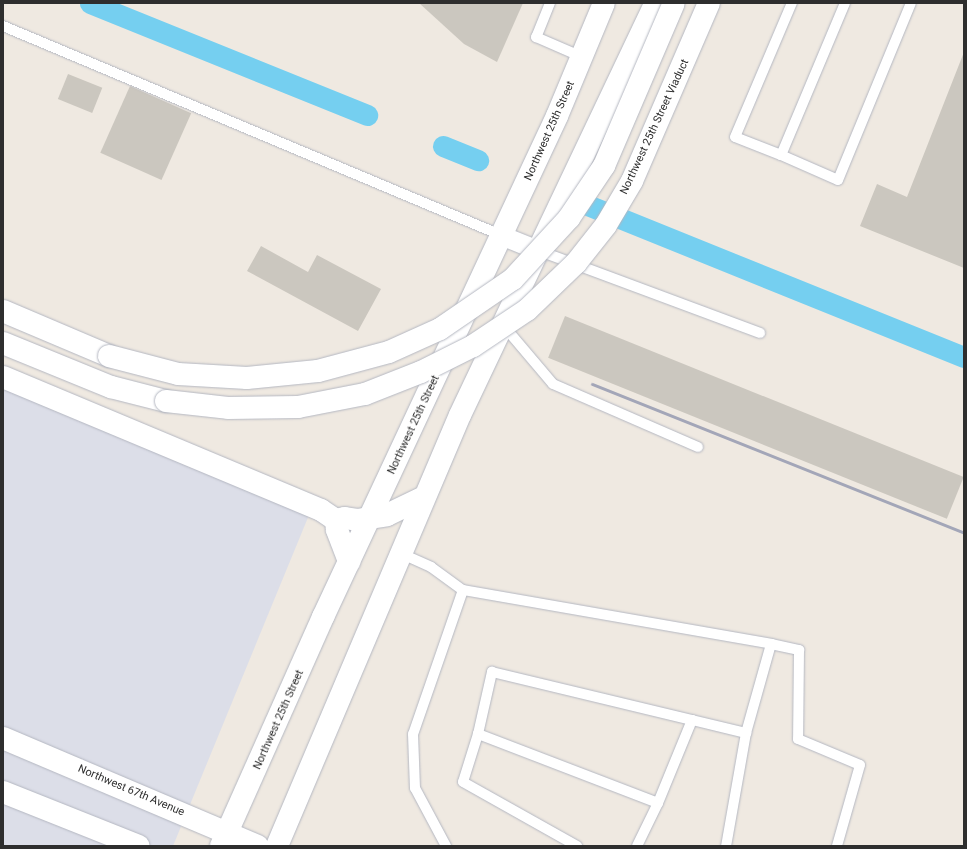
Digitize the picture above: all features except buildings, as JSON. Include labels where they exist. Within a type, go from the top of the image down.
[{"type":"main road","name":"Northwest 25th Street","points":[[225,839],[349,562],[503,236],[582,57],[604,3]]},
{"type":"main road","points":[[277,846],[424,497],[537,250],[656,3]]},
{"type":"main road","points":[[3,311],[109,356],[178,374],[247,378],[318,371],[389,352],[440,329],[513,278],[568,218],[604,166],[674,3]]},
{"type":"main road","name":"Northwest 25th Street Viaduct","points":[[3,343],[111,387],[166,401],[228,408],[298,407],[365,394],[421,372],[473,346],[527,310],[576,263],[606,225],[632,181],[709,3]]},
{"type":"main road","points":[[3,377],[321,510],[336,520],[370,518],[387,515],[424,497]]},
{"type":"main road","points":[[336,520],[337,530],[349,562]]},
{"type":"main road","name":"Northwest 67th Avenue","points":[[3,738],[225,839],[258,846]]},
{"type":"main road","points":[[3,792],[139,846]]},
{"type":"street","points":[[503,236],[537,250]]},
{"type":"lane","points":[[550,3],[536,37],[582,57]]},
{"type":"lane","points":[[792,3],[735,137],[838,180],[911,3]]},
{"type":"lane","points":[[781,156],[845,3]]},
{"type":"lane","points":[[3,26],[503,236]]},
{"type":"lane","points":[[537,250],[760,333]]},
{"type":"lane","points":[[503,324],[553,384],[698,447]]},
{"type":"lane","points":[[400,553],[431,567],[463,590],[799,650],[798,739],[860,765],[837,846]]},
{"type":"lane","points":[[446,846],[415,788],[412,734],[463,590]]},
{"type":"lane","points":[[726,846],[746,733],[771,644]]},
{"type":"lane","points":[[578,846],[463,782],[478,734],[492,672],[746,733]]},
{"type":"lane","points":[[637,846],[658,803],[692,720]]},
{"type":"lane","points":[[478,734],[658,803]]},
{"type":"shaded area","points":[[3,386],[309,515],[173,846],[3,846]]},
{"type":"waterway","points":[[90,3],[367,115]]},
{"type":"waterway","points":[[443,146],[478,160]]},
{"type":"waterway","points":[[580,202],[964,357]]},
{"type":"railway","points":[[592,384],[964,533]]}]
